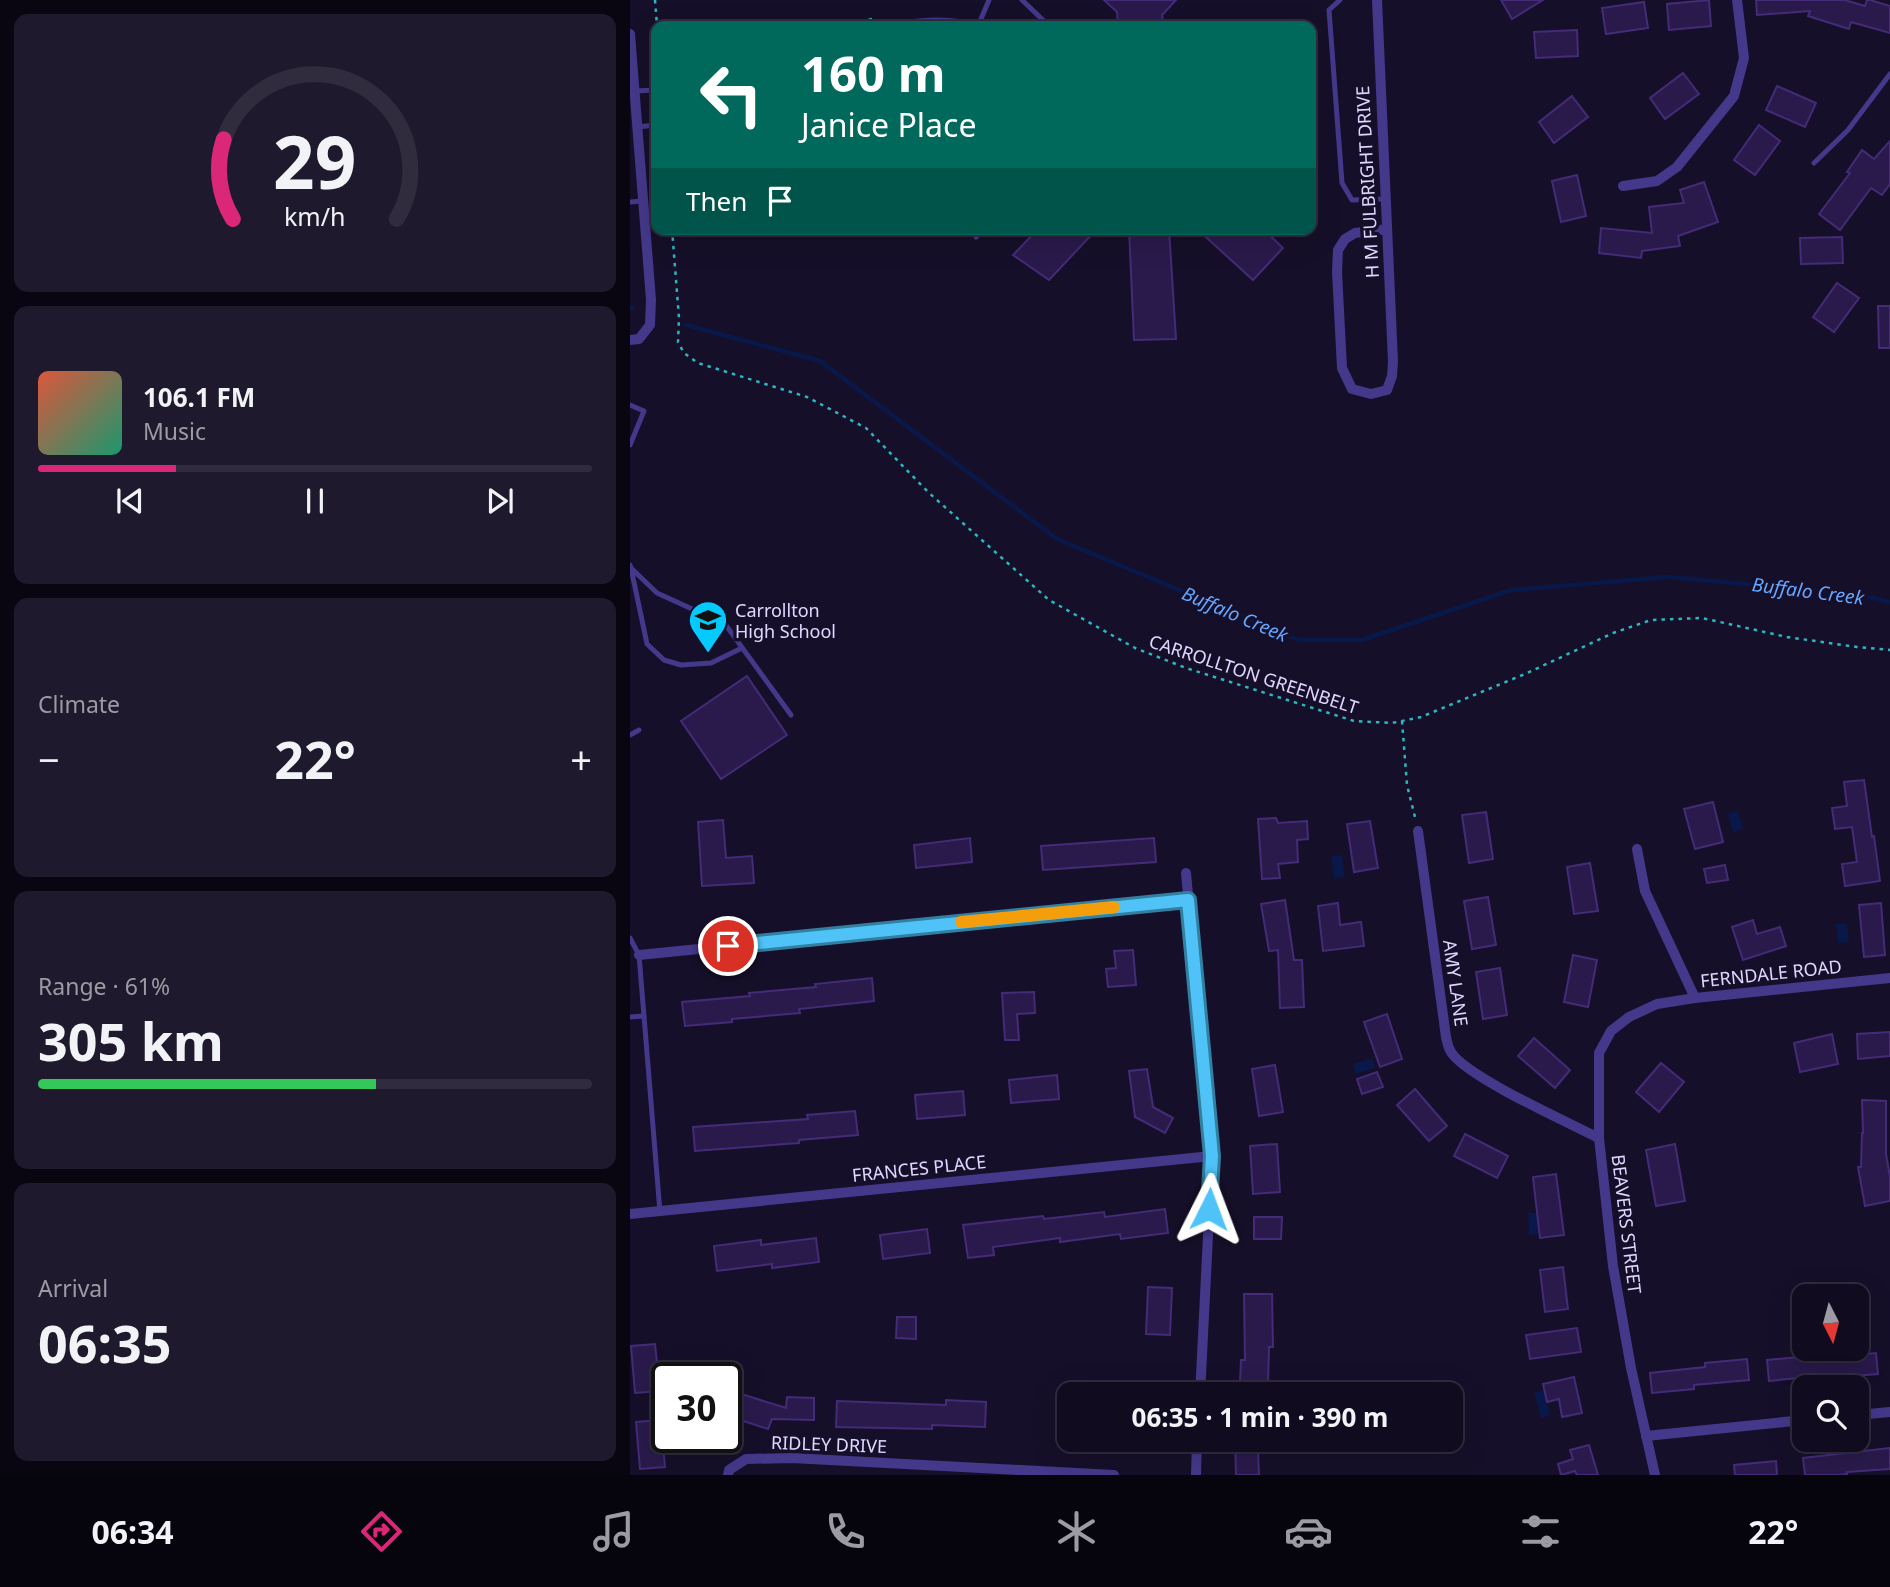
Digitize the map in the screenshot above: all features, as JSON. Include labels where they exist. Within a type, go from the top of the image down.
[{"type":"street","name":"H M FULBRIGHT DRIVE","points":[[1377,0],[1393,362],[1387,390],[1371,394],[1352,389],[1342,368],[1338,250],[1345,239],[1355,233],[1387,229]]},
{"type":"street","points":[[1623,186],[1657,181],[1677,167],[1734,96],[1744,58],[1737,0]]},
{"type":"street","points":[[630,34],[651,300],[650,325],[639,339],[630,340]]},
{"type":"street","name":"AMY LANE","points":[[1419,831],[1446,1037],[1451,1053],[1487,1081],[1599,1138]]},
{"type":"street","points":[[1637,849],[1645,891],[1695,998]]},
{"type":"street","points":[[1186,873],[1212,1156],[1201,1382]]},
{"type":"street","points":[[639,955],[1188,900]]},
{"type":"street","name":"FERNDALE ROAD","points":[[1657,1004],[1890,978]]},
{"type":"street","name":"BEAVERS STREET","points":[[1655,1475],[1631,1368],[1613,1266],[1599,1138],[1599,1053],[1611,1031],[1629,1017],[1657,1004]]},
{"type":"street","name":"FRANCES PLACE","points":[[630,1214],[1212,1156]]},
{"type":"street","points":[[1869,1414],[1890,1412]]},
{"type":"street","points":[[1646,1436],[1792,1421]]},
{"type":"street","points":[[1196,1475],[1197,1452]]},
{"type":"street","name":"RIDLEY DRIVE","points":[[728,1475],[729,1470],[746,1459],[792,1458],[1114,1475]]},
{"type":"lane","points":[[979,21],[989,0]]},
{"type":"lane","points":[[1022,0],[1044,21]]},
{"type":"lane","points":[[1340,0],[1329,10],[1342,183],[1352,200],[1385,199]]},
{"type":"lane","points":[[1814,163],[1848,130],[1890,74]]},
{"type":"lane","points":[[635,91],[651,90]]},
{"type":"lane","points":[[637,127],[651,126]]},
{"type":"lane","points":[[630,202],[643,201]]},
{"type":"lane","points":[[630,405],[644,411],[630,444]]},
{"type":"lane","points":[[630,566],[657,593],[725,624],[791,715]]},
{"type":"lane","points":[[630,566],[647,644],[664,660],[681,665],[711,663],[742,648]]},
{"type":"lane","points":[[630,735],[639,730]]},
{"type":"lane","points":[[630,939],[639,955],[660,1212]]},
{"type":"lane","points":[[630,1017],[644,1016]]},
{"type":"path","points":[[654,0],[656,21]]},
{"type":"path","name":"CARROLLTON GREENBELT","points":[[672,235],[679,318],[677,335],[684,353],[698,363],[807,397],[866,428],[937,501],[1049,600],[1135,648],[1186,668],[1354,721],[1392,723],[1421,717],[1525,674],[1613,633],[1651,620],[1702,618],[1787,637],[1890,650]]},
{"type":"path","points":[[1402,721],[1407,785],[1419,831]]},
{"type":"water","points":[[1738,811],[1743,829],[1733,832],[1728,814]]},
{"type":"water","points":[[1342,855],[1345,877],[1334,879],[1331,856]]},
{"type":"water","points":[[1847,923],[1849,942],[1838,943],[1836,924]]},
{"type":"water","points":[[1372,1058],[1375,1068],[1356,1074],[1353,1064]]},
{"type":"water","points":[[1528,1213],[1537,1213],[1538,1234],[1529,1235]]},
{"type":"water","points":[[1544,1390],[1550,1415],[1541,1418],[1534,1392]]},
{"type":"building","points":[[1104,0],[1176,0],[1162,15],[1163,21],[1118,21],[1117,12]]},
{"type":"building","points":[[1501,0],[1543,0],[1512,19]]},
{"type":"building","points":[[1709,0],[1711,26],[1669,30],[1667,4]]},
{"type":"building","points":[[1756,0],[1845,0],[1865,6],[1867,0],[1870,0],[1890,6],[1890,33],[1851,22],[1849,29],[1808,16],[1810,11],[1757,15]]},
{"type":"building","points":[[1644,2],[1648,28],[1606,34],[1602,8]]},
{"type":"building","points":[[1577,30],[1578,56],[1536,58],[1534,32]]},
{"type":"building","points":[[1683,73],[1699,94],[1665,119],[1650,98]]},
{"type":"building","points":[[1777,86],[1816,103],[1805,127],[1766,110]]},
{"type":"building","points":[[1572,96],[1588,117],[1554,143],[1539,122]]},
{"type":"building","points":[[1759,125],[1780,141],[1755,175],[1734,160]]},
{"type":"building","points":[[1890,141],[1890,184],[1882,195],[1871,188],[1840,230],[1819,214],[1850,173],[1847,172],[1862,150],[1874,159]]},
{"type":"building","points":[[1577,175],[1586,216],[1561,222],[1552,181]]},
{"type":"building","points":[[1704,182],[1718,222],[1678,236],[1680,246],[1642,251],[1641,258],[1599,253],[1601,228],[1652,233],[1649,207],[1684,203],[1680,190]]},
{"type":"building","points":[[1032,235],[1091,235],[1049,280],[1013,255]]},
{"type":"building","points":[[1129,235],[1169,235],[1176,339],[1134,340]]},
{"type":"building","points":[[1204,235],[1269,235],[1283,248],[1253,280]]},
{"type":"building","points":[[1842,237],[1843,263],[1801,264],[1800,238]]},
{"type":"building","points":[[1837,283],[1859,298],[1834,332],[1813,317]]},
{"type":"building","points":[[1878,306],[1890,306],[1890,348],[1879,348]]},
{"type":"building","points":[[747,676],[787,735],[721,779],[681,721]]},
{"type":"building","points":[[1864,780],[1880,881],[1845,886],[1842,864],[1857,862],[1852,827],[1835,829],[1832,808],[1847,806],[1844,782]]},
{"type":"building","points":[[1713,802],[1723,842],[1695,849],[1684,809]]},
{"type":"building","points":[[1486,812],[1493,859],[1469,863],[1462,815]]},
{"type":"building","points":[[1276,818],[1278,823],[1307,821],[1308,839],[1297,840],[1298,862],[1278,864],[1280,878],[1262,879],[1258,819]]},
{"type":"building","points":[[723,820],[726,858],[752,856],[754,883],[702,886],[698,822]]},
{"type":"building","points":[[1370,821],[1378,868],[1354,872],[1347,824]]},
{"type":"building","points":[[970,838],[972,862],[916,868],[914,845]]},
{"type":"building","points":[[1154,838],[1156,862],[1043,870],[1041,846]]},
{"type":"building","points":[[1590,863],[1598,911],[1574,914],[1567,867]]},
{"type":"building","points":[[1725,865],[1728,880],[1707,883],[1704,869]]},
{"type":"building","points":[[1488,897],[1496,945],[1472,949],[1464,901]]},
{"type":"building","points":[[1285,900],[1294,960],[1302,960],[1304,1007],[1280,1008],[1278,950],[1269,951],[1261,904]]},
{"type":"building","points":[[1338,903],[1340,925],[1361,922],[1364,946],[1323,951],[1318,906]]},
{"type":"building","points":[[1881,903],[1885,955],[1864,957],[1859,905]]},
{"type":"building","points":[[1753,920],[1757,934],[1780,927],[1786,946],[1743,960],[1732,927]]},
{"type":"building","points":[[1133,950],[1136,985],[1108,987],[1106,969],[1116,968],[1114,951]]},
{"type":"building","points":[[1573,955],[1597,960],[1588,1007],[1564,1002]]},
{"type":"building","points":[[1500,968],[1507,1015],[1483,1019],[1476,972]]},
{"type":"building","points":[[872,978],[874,1001],[799,1009],[800,1013],[732,1019],[732,1022],[685,1026],[682,1002],[750,996],[749,993],[816,987],[815,984]]},
{"type":"building","points":[[1034,992],[1035,1013],[1017,1014],[1019,1040],[1005,1040],[1002,993]]},
{"type":"building","points":[[1387,1014],[1402,1059],[1380,1067],[1364,1022]]},
{"type":"building","points":[[1890,1032],[1890,1056],[1858,1059],[1857,1034]]},
{"type":"building","points":[[1832,1034],[1838,1064],[1800,1072],[1794,1043]]},
{"type":"building","points":[[1534,1038],[1570,1070],[1555,1088],[1518,1056]]},
{"type":"building","points":[[1661,1063],[1684,1082],[1659,1112],[1636,1092]]},
{"type":"building","points":[[1275,1065],[1283,1112],[1259,1116],[1252,1069]]},
{"type":"building","points":[[1147,1069],[1153,1107],[1173,1118],[1165,1133],[1135,1117],[1129,1071]]},
{"type":"building","points":[[1377,1072],[1383,1087],[1362,1094],[1357,1079]]},
{"type":"building","points":[[1057,1075],[1059,1099],[1011,1103],[1009,1080]]},
{"type":"building","points":[[1415,1089],[1447,1126],[1429,1141],[1397,1105]]},
{"type":"building","points":[[963,1091],[965,1115],[917,1119],[915,1095]]},
{"type":"building","points":[[1862,1100],[1886,1101],[1886,1154],[1890,1177],[1890,1201],[1865,1206],[1858,1167],[1861,1167]]},
{"type":"building","points":[[855,1111],[858,1135],[799,1140],[799,1143],[695,1151],[693,1127],[808,1119],[807,1115]]},
{"type":"building","points":[[1465,1134],[1508,1156],[1497,1178],[1454,1156]]},
{"type":"building","points":[[1277,1144],[1280,1192],[1253,1194],[1250,1146]]},
{"type":"building","points":[[1675,1144],[1685,1201],[1656,1206],[1646,1150]]},
{"type":"building","points":[[1556,1174],[1564,1235],[1540,1238],[1533,1177]]},
{"type":"building","points":[[1165,1209],[1168,1233],[1121,1239],[1120,1234],[1060,1242],[1060,1238],[993,1247],[994,1255],[968,1258],[963,1225],[1104,1212],[1105,1217]]},
{"type":"building","points":[[1254,1217],[1282,1217],[1281,1239],[1254,1239]]},
{"type":"building","points":[[927,1229],[930,1253],[883,1259],[880,1235]]},
{"type":"building","points":[[816,1238],[819,1262],[772,1268],[772,1264],[717,1271],[714,1246],[761,1240],[761,1245]]},
{"type":"building","points":[[1563,1267],[1568,1309],[1545,1312],[1540,1270]]},
{"type":"building","points":[[1148,1287],[1172,1288],[1170,1335],[1146,1334]]},
{"type":"building","points":[[1244,1294],[1272,1294],[1273,1347],[1269,1347],[1268,1382],[1240,1382],[1241,1360],[1245,1360]]},
{"type":"building","points":[[897,1317],[916,1317],[916,1339],[896,1338]]},
{"type":"building","points":[[1577,1328],[1581,1352],[1530,1359],[1526,1335]]},
{"type":"building","points":[[655,1344],[657,1362],[651,1362],[651,1392],[635,1393],[631,1346]]},
{"type":"building","points":[[1876,1353],[1878,1374],[1792,1375],[1792,1379],[1769,1381],[1767,1360],[1792,1358],[1792,1362],[1869,1362],[1869,1354]]},
{"type":"building","points":[[1747,1359],[1749,1380],[1694,1385],[1694,1389],[1652,1393],[1650,1373]]},
{"type":"building","points":[[1574,1377],[1582,1413],[1562,1417],[1559,1399],[1547,1402],[1543,1384]]},
{"type":"building","points":[[742,1394],[786,1408],[787,1397],[814,1398],[814,1420],[772,1419],[768,1429],[742,1421]]},
{"type":"building","points":[[946,1400],[986,1402],[985,1427],[836,1427],[837,1401],[946,1405]]},
{"type":"building","points":[[651,1421],[651,1453],[664,1453],[665,1467],[640,1469],[636,1422]]},
{"type":"building","points":[[1589,1445],[1598,1475],[1577,1475],[1575,1471],[1561,1475],[1558,1464],[1573,1459],[1570,1450]]},
{"type":"building","points":[[1890,1448],[1890,1469],[1847,1472],[1840,1475],[1805,1475],[1803,1458]]},
{"type":"building","points":[[1235,1452],[1258,1452],[1259,1475],[1236,1475]]},
{"type":"building","points":[[1776,1461],[1777,1475],[1735,1475],[1734,1465]]},
{"type":"waterway","name":"Buffalo Creek","points":[[686,325],[820,361],[1057,539],[1299,640],[1362,640],[1511,590],[1667,577],[1851,593],[1890,602]]},
{"type":"slow traffic","points":[[961,922],[1114,907]]},
{"type":"place","name":"Carrollton High School","points":[[708,654]]},
{"type":"route","points":[[728,946],[1188,900],[1212,1156],[1209,1209]]}]
